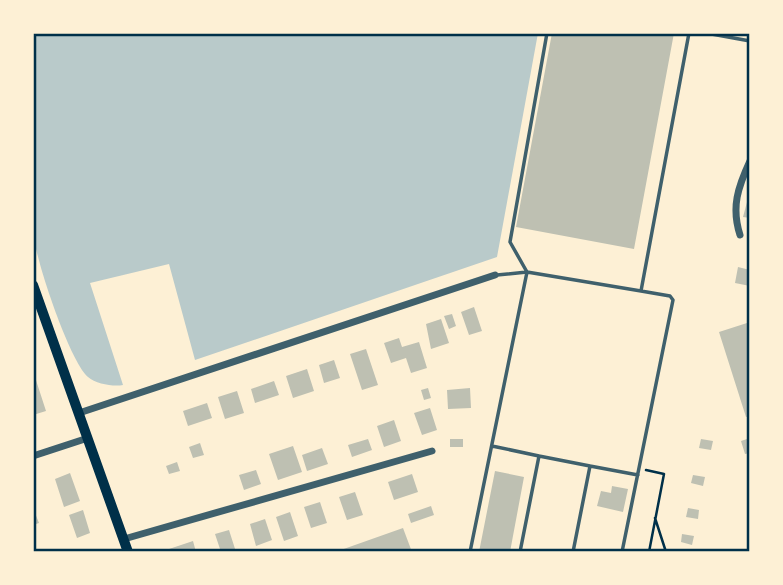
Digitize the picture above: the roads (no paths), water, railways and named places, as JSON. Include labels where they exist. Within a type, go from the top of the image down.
[{"type":"main road","points":[[33,285],[128,552]]},
{"type":"street","points":[[740,235],[734,204],[739,184],[750,161]]},
{"type":"street","points":[[79,413],[495,275]]},
{"type":"street","points":[[33,456],[88,439]]},
{"type":"street","points":[[124,539],[432,451]]},
{"type":"lane","points":[[470,552],[527,272],[510,242],[547,33]]},
{"type":"lane","points":[[641,291],[689,33]]},
{"type":"lane","points":[[706,33],[750,41]]},
{"type":"lane","points":[[495,275],[527,272],[670,296],[673,300],[622,552]]},
{"type":"lane","points":[[492,446],[638,475]]},
{"type":"lane","points":[[520,552],[539,456]]},
{"type":"lane","points":[[573,552],[590,466]]}]
